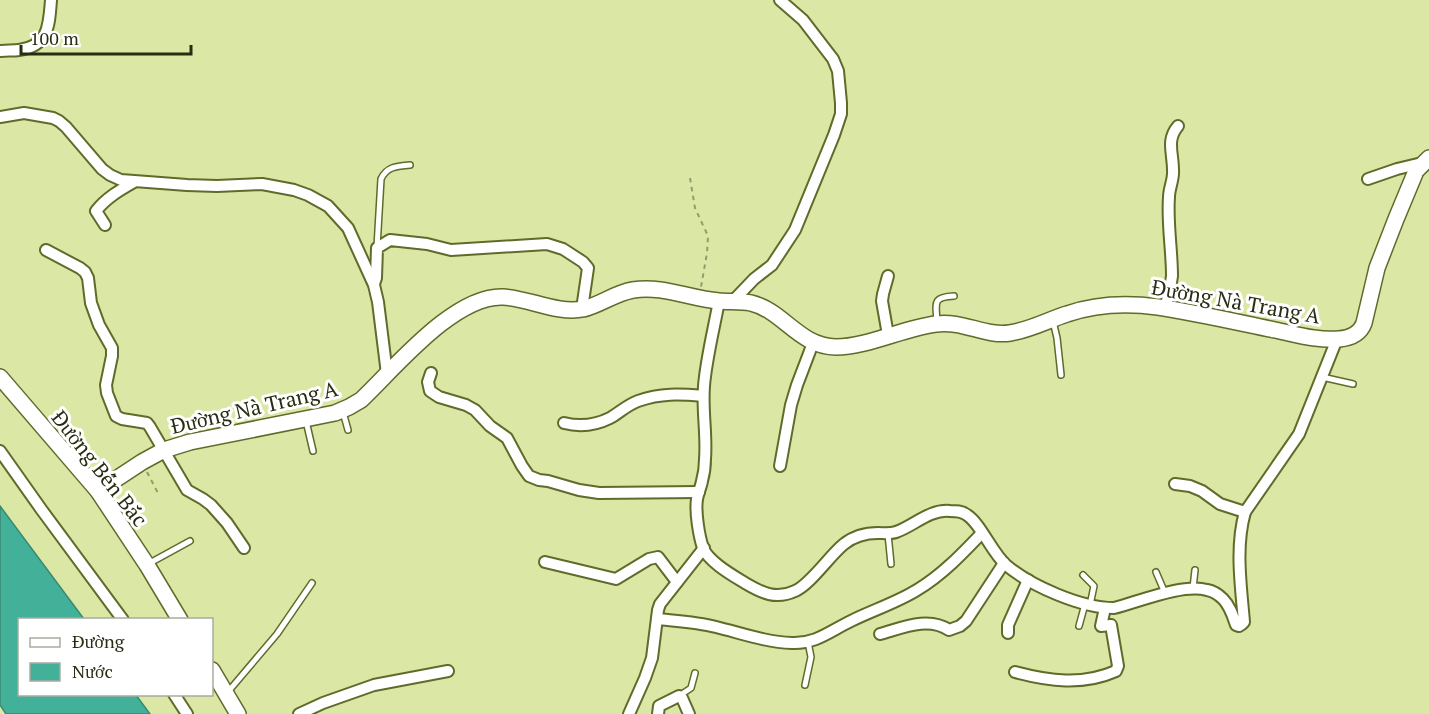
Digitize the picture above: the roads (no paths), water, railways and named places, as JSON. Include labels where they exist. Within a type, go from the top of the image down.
[{"type":"street","points":[[0,51],[19,50],[39,44],[48,28],[51,0]]},
{"type":"street","points":[[780,0],[803,20],[833,59],[838,71],[840,114],[834,135],[795,230],[772,265],[726,302],[704,383],[706,445],[704,474],[697,508],[699,528],[708,555],[726,571],[760,592],[772,596],[798,591],[844,544],[858,536],[896,532],[938,511],[947,510],[966,514],[973,520],[1004,563],[1044,588],[1088,605],[1105,608],[1114,608],[1165,593],[1193,588],[1207,590],[1225,601],[1239,626],[1244,622],[1240,555],[1245,512],[1299,434],[1337,339]]},
{"type":"street","points":[[0,117],[24,113],[59,121],[102,169],[121,180],[217,186],[262,184],[283,187],[308,195],[328,206],[348,228],[374,285],[387,374]]},
{"type":"street","points":[[1165,308],[1172,276],[1168,198],[1173,170],[1170,153],[1171,139],[1178,126]]},
{"type":"street","points":[[1368,179],[1426,161]]},
{"type":"street","name":"Đường Nà Trang A","points":[[98,491],[164,450],[190,442],[306,420],[343,410],[362,400],[445,321],[461,309],[488,298],[507,297],[570,309],[582,309],[621,293],[647,289],[726,302],[747,302],[769,311],[813,343],[824,346],[847,346],[937,324],[956,323],[1008,334],[1071,313],[1104,305],[1165,308],[1310,337],[1347,338],[1361,331],[1365,323],[1377,268],[1416,171],[1426,161]]},
{"type":"street","points":[[105,225],[96,211],[98,208],[110,196],[134,182]]},
{"type":"street","points":[[374,285],[377,248],[390,240],[427,244],[451,250],[547,244],[563,249],[588,268],[582,309]]},
{"type":"street","points":[[46,250],[80,268],[88,278],[91,303],[99,325],[112,348],[106,385],[116,416],[147,423],[187,490],[211,505],[244,548]]},
{"type":"street","points":[[888,276],[882,301],[888,335]]},
{"type":"street","points":[[780,466],[794,395],[813,343]]},
{"type":"street","points":[[431,373],[428,382],[430,391],[475,410],[490,426],[507,438],[529,476],[579,490],[599,493],[699,492]]},
{"type":"street","name":"Đường Bến Bắc","points":[[0,377],[98,491],[179,618]]},
{"type":"street","points":[[564,423],[580,427],[596,423],[637,402],[663,394],[703,396]]},
{"type":"street","points":[[0,451],[122,618]]},
{"type":"street","points":[[1175,484],[1190,486],[1202,491],[1220,504],[1245,512]]},
{"type":"street","points":[[657,619],[704,624],[763,640],[793,643],[816,640],[915,592],[936,578],[982,533]]},
{"type":"street","points":[[629,714],[652,658],[660,604],[704,548]]},
{"type":"street","points":[[545,562],[616,579],[649,559],[658,557],[677,582]]},
{"type":"street","points":[[880,634],[926,623],[943,626],[949,630],[960,626],[966,621],[1004,563]]},
{"type":"street","points":[[1008,633],[1008,625],[1028,580]]},
{"type":"street","points":[[1015,672],[1036,678],[1080,681],[1102,677],[1116,671],[1118,666],[1111,625],[1101,626],[1105,608]]},
{"type":"street","points":[[299,714],[374,685],[448,671]]},
{"type":"street","points":[[213,672],[238,714]]},
{"type":"street","points":[[175,696],[187,714]]},
{"type":"street","points":[[658,714],[659,706],[679,696],[689,714]]},
{"type":"lane","points":[[377,248],[381,178],[384,173],[395,166],[410,165]]},
{"type":"lane","points":[[937,324],[938,299],[943,296],[954,296]]},
{"type":"lane","points":[[1052,319],[1057,338],[1061,375]]},
{"type":"lane","points":[[1322,378],[1353,384]]},
{"type":"lane","points":[[343,410],[348,430]]},
{"type":"lane","points":[[306,420],[313,451]]},
{"type":"lane","points":[[888,534],[891,564]]},
{"type":"lane","points":[[147,565],[190,541]]},
{"type":"lane","points":[[1193,588],[1195,570]]},
{"type":"lane","points":[[1156,572],[1165,593]]},
{"type":"lane","points":[[1079,626],[1094,586],[1083,575]]},
{"type":"lane","points":[[226,694],[277,634],[312,583]]},
{"type":"lane","points":[[805,685],[811,657],[808,642]]},
{"type":"lane","points":[[679,696],[691,688],[695,673]]},
{"type":"water","points":[[0,506],[83,618],[18,618],[18,696],[137,696],[150,714],[6,714],[0,705]]}]
